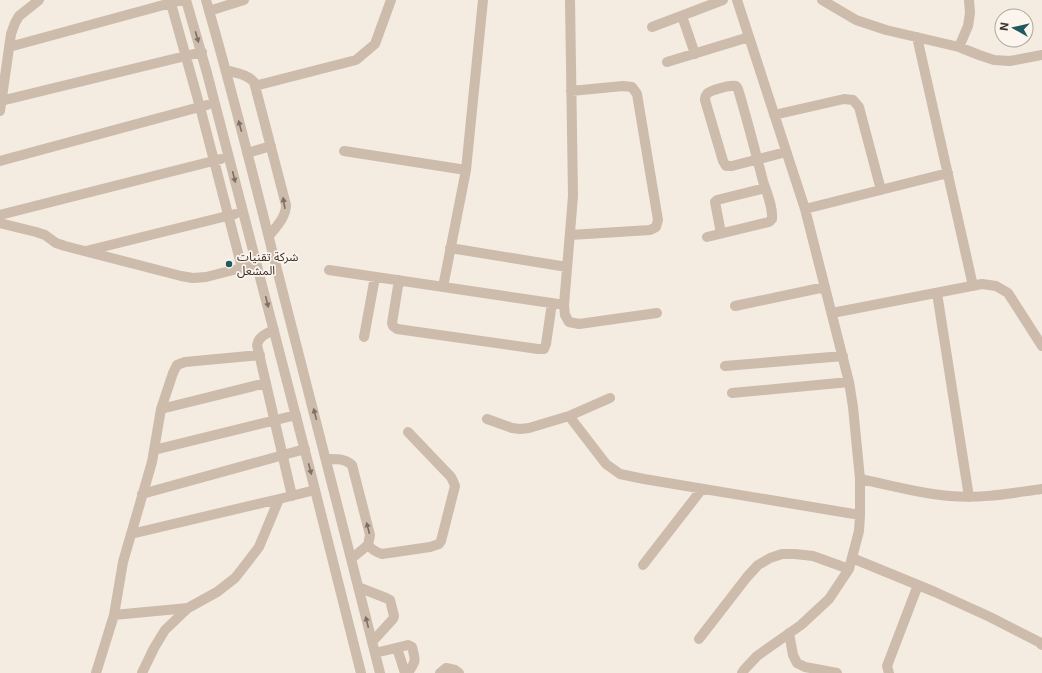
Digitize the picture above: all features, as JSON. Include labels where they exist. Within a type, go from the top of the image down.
[{"type":"street","points":[[39,0],[19,16],[11,34],[1,106],[202,52]]},
{"type":"street","points":[[9,47],[170,2],[182,0]]},
{"type":"street","points":[[186,0],[202,52],[305,449],[361,673]]},
{"type":"street","points":[[206,0],[226,70],[269,236],[380,673]]},
{"type":"street","points":[[209,11],[244,0]]},
{"type":"street","points":[[255,86],[356,60],[375,44],[391,0]]},
{"type":"street","points":[[442,287],[466,170],[482,0]]},
{"type":"street","points":[[570,0],[573,196],[564,305],[565,315],[569,322],[579,324],[657,312]]},
{"type":"street","points":[[652,27],[723,0]]},
{"type":"street","points":[[737,0],[805,209],[832,313],[849,382],[860,479],[859,531],[849,569],[829,599],[801,625],[757,656],[742,673]]},
{"type":"street","points":[[822,0],[856,20],[886,30],[959,47],[994,60],[1010,61],[1042,55]]},
{"type":"street","points":[[959,47],[968,26],[970,13],[969,0]]},
{"type":"street","points":[[170,2],[215,161],[242,268]]},
{"type":"street","points":[[682,16],[695,54]]},
{"type":"street","points":[[667,62],[749,37]]},
{"type":"street","points":[[917,37],[974,286]]},
{"type":"street","points":[[226,70],[246,75],[254,82],[271,146],[286,210],[284,216],[269,236]]},
{"type":"street","points":[[707,237],[769,222],[772,219],[758,159],[738,89],[736,86],[731,85],[708,92],[705,100],[723,162],[726,166],[732,166],[758,159],[786,152]]},
{"type":"street","points":[[570,235],[650,230],[656,227],[658,220],[637,94],[632,87],[623,86],[571,91]]},
{"type":"street","points":[[774,115],[844,99],[853,100],[859,107],[881,190]]},
{"type":"street","points":[[0,161],[215,103]]},
{"type":"street","points":[[247,153],[271,146]]},
{"type":"street","points":[[344,151],[466,170]]},
{"type":"street","points":[[0,215],[229,157]]},
{"type":"street","points":[[805,209],[948,173]]},
{"type":"street","points":[[721,233],[715,202],[717,200],[765,188]]},
{"type":"street","points":[[84,251],[243,212]]},
{"type":"street","points":[[0,223],[45,235],[60,244],[181,276],[194,278],[206,277],[257,264]]},
{"type":"street","points":[[450,248],[567,267]]},
{"type":"street","points":[[329,270],[564,305]]},
{"type":"street","points":[[364,337],[375,277]]},
{"type":"street","points":[[399,280],[392,323],[392,326],[397,328],[544,349],[552,303]]},
{"type":"street","points":[[832,313],[982,284],[996,286],[1008,293],[1042,346]]},
{"type":"street","points":[[734,306],[825,287]]},
{"type":"street","points":[[937,293],[969,497]]},
{"type":"street","points":[[274,330],[262,336],[258,340],[257,345],[292,496]]},
{"type":"street","points":[[96,673],[114,615],[123,562],[152,462],[161,409],[177,365],[184,362],[260,355]]},
{"type":"street","points":[[725,366],[843,356]]},
{"type":"street","points":[[732,393],[849,382]]},
{"type":"street","points":[[161,409],[266,383]]},
{"type":"street","points":[[487,419],[512,428],[529,428],[569,416],[610,398]]},
{"type":"street","points":[[154,450],[296,415]]},
{"type":"street","points":[[569,416],[606,464],[620,474],[860,516]]},
{"type":"street","points":[[368,545],[372,549],[382,554],[430,547],[439,544],[441,541],[455,486],[454,481],[408,432]]},
{"type":"street","points":[[142,494],[305,449]]},
{"type":"street","points":[[326,459],[343,459],[352,465],[370,535],[368,545],[351,559]]},
{"type":"street","points":[[860,479],[935,495],[969,497],[1042,489]]},
{"type":"street","points":[[643,565],[702,488]]},
{"type":"street","points":[[131,534],[315,490]]},
{"type":"street","points":[[142,673],[154,648],[165,630],[188,608],[217,592],[235,578],[259,547],[279,499]]},
{"type":"street","points":[[699,639],[747,576],[758,565],[770,558],[782,554],[813,556],[849,569]]},
{"type":"street","points":[[852,558],[990,617],[1039,642],[1042,645]]},
{"type":"street","points":[[889,673],[887,666],[918,585]]},
{"type":"street","points":[[358,588],[390,600],[394,616],[393,619],[372,642]]},
{"type":"street","points":[[114,615],[188,608]]},
{"type":"street","points":[[790,633],[793,655],[797,663],[805,667],[837,673]]},
{"type":"street","points":[[375,653],[408,646],[412,647],[416,660],[408,673]]},
{"type":"street","points":[[397,648],[405,673]]},
{"type":"street","points":[[440,673],[446,668],[455,670],[459,673]]},
{"type":"place","name":"شركة تقنيات المشعل","points":[[229,264]]}]
